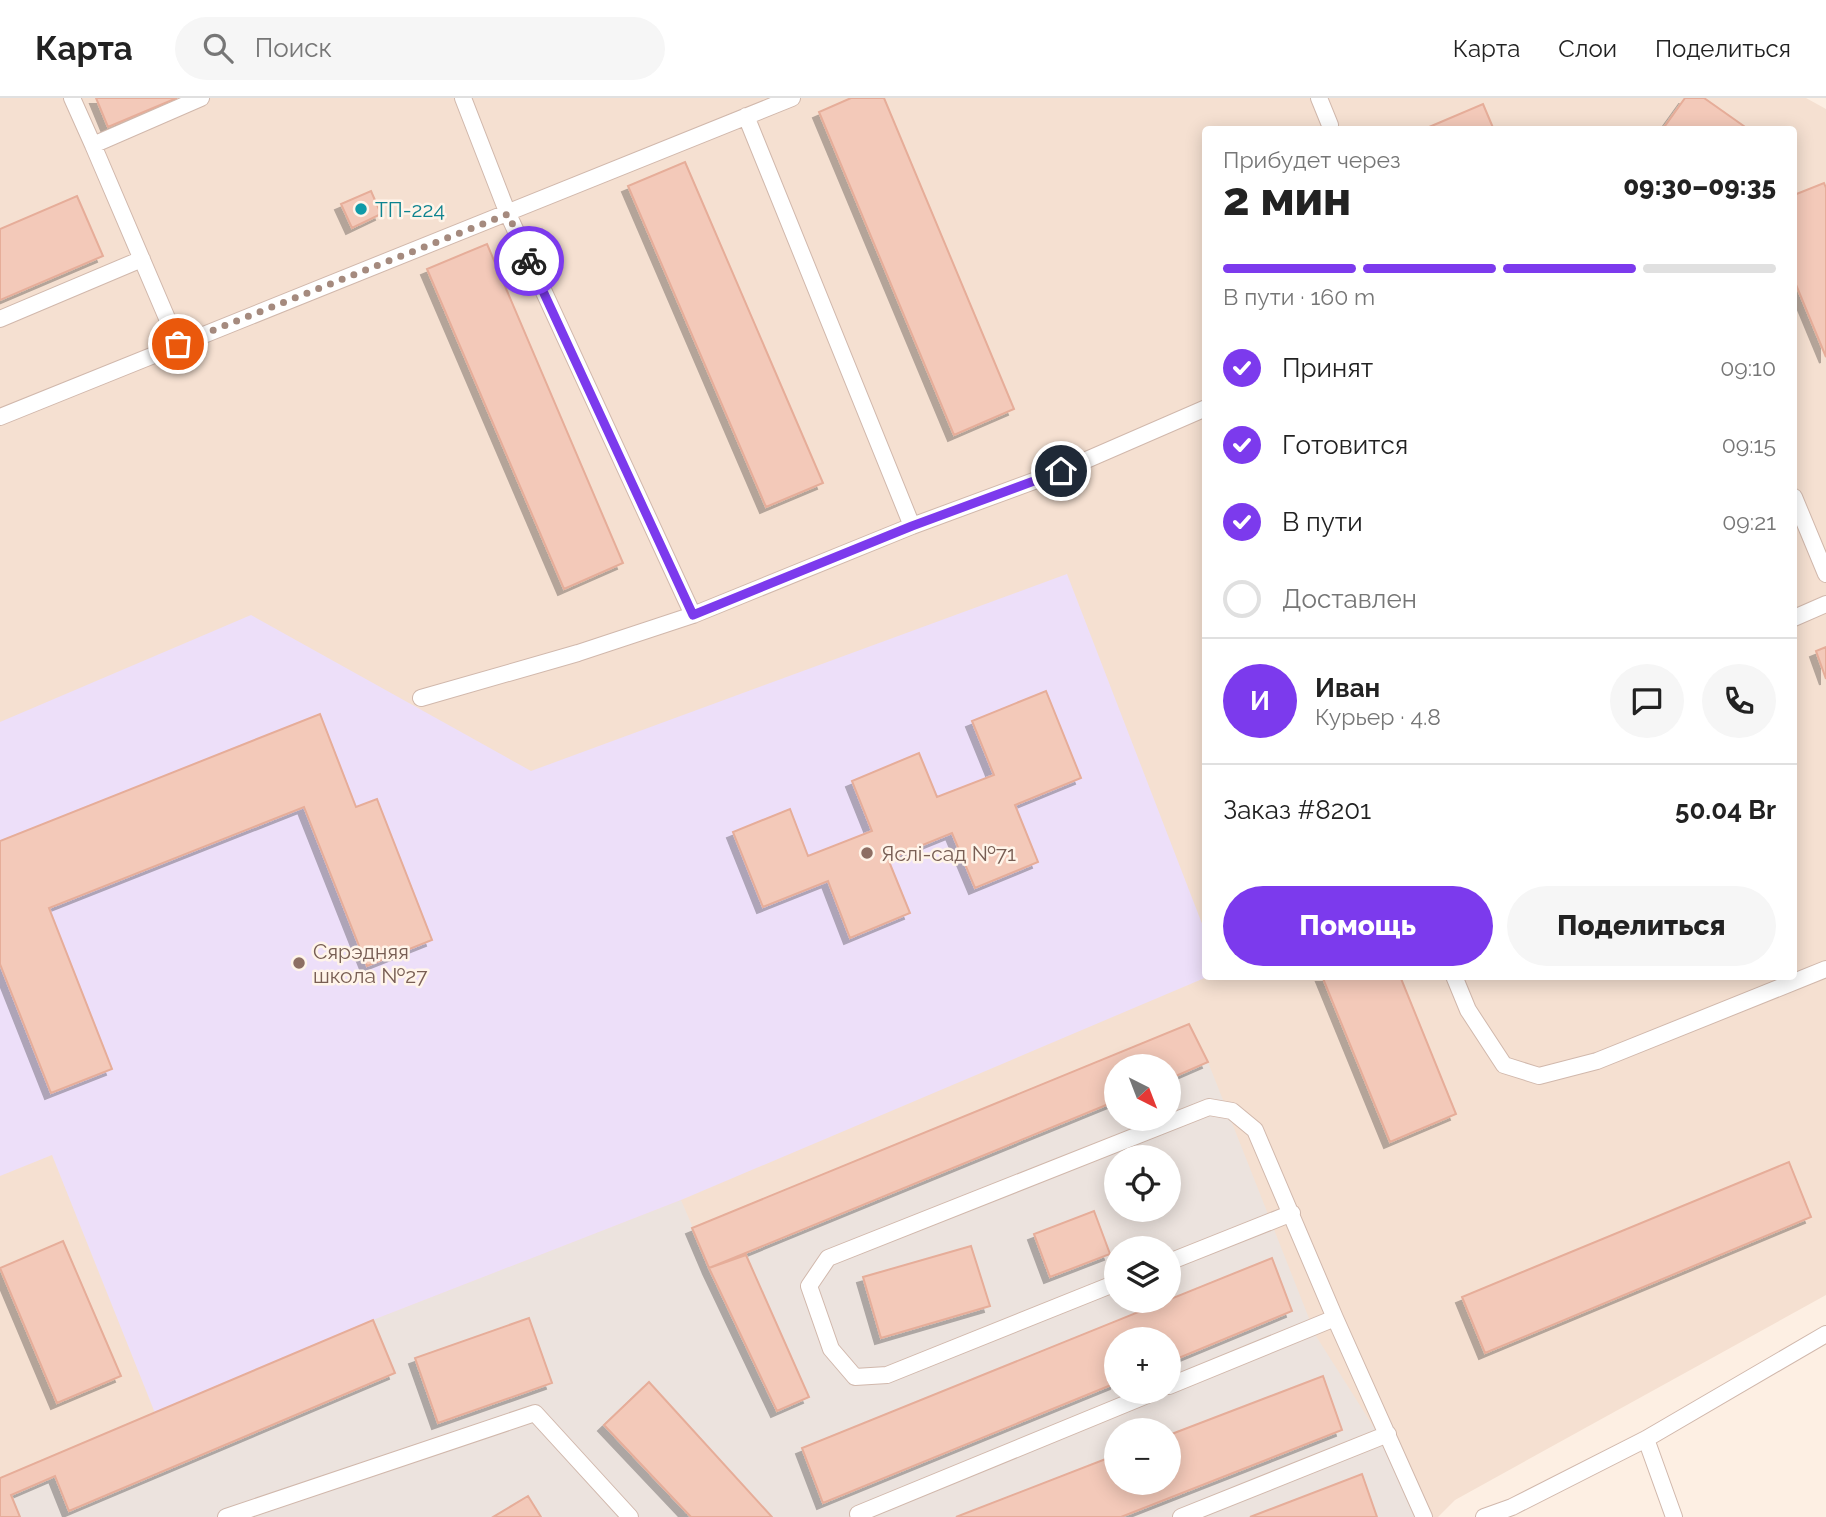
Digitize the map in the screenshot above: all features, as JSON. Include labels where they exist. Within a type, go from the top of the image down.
[{"type":"lane","points":[[72,98],[178,344]]},
{"type":"lane","points":[[93,145],[201,98]]},
{"type":"lane","points":[[463,98],[508,214],[693,615]]},
{"type":"lane","points":[[0,417],[792,98]]},
{"type":"lane","points":[[1319,98],[1330,125]]},
{"type":"lane","points":[[746,116],[912,526]]},
{"type":"lane","points":[[0,319],[142,259]]},
{"type":"lane","points":[[421,698],[578,653],[693,615],[912,526],[1061,471],[1202,410]]},
{"type":"lane","points":[[1797,504],[1826,574]]},
{"type":"lane","points":[[1797,617],[1826,604]]},
{"type":"lane","points":[[1456,980],[1468,1010],[1504,1065],[1539,1076],[1597,1061],[1826,969]]},
{"type":"lane","points":[[1104,1288],[887,1375],[855,1377],[831,1349],[809,1286],[828,1258],[1209,1107],[1232,1111],[1255,1130],[1424,1517]]},
{"type":"lane","points":[[1181,1257],[1292,1213]]},
{"type":"lane","points":[[1181,1381],[1335,1318]]},
{"type":"lane","points":[[1484,1517],[1513,1507],[1646,1438],[1826,1334]]},
{"type":"lane","points":[[858,1514],[1125,1404]]},
{"type":"lane","points":[[226,1517],[535,1413],[631,1517]]},
{"type":"lane","points":[[1181,1517],[1388,1434]]},
{"type":"lane","points":[[1646,1438],[1674,1517]]},
{"type":"shaded area","points":[[0,98],[1806,98],[1826,109],[1826,1295],[1455,1500],[1438,1517],[0,1517]]},
{"type":"shaded area","points":[[1067,574],[1202,924],[1202,979],[681,1200],[373,1320],[155,1413],[52,1155],[0,1176],[0,722],[251,615],[531,771]]},
{"type":"shaded area","points":[[1193,1031],[1208,1062],[1316,1336],[1380,1437],[1423,1517],[0,1517],[0,1478],[373,1320],[681,1200],[693,1228],[1104,1066],[1104,1131],[1181,1131],[1181,1054],[1135,1054]]},
{"type":"building","points":[[96,98],[177,98],[108,127]]},
{"type":"building","points":[[851,98],[884,98],[1014,409],[954,435],[819,112]]},
{"type":"building","points":[[1685,98],[1704,98],[1744,126],[1665,126]]},
{"type":"building","points":[[1483,104],[1492,126],[1431,126]]},
{"type":"building","points":[[685,162],[823,483],[766,507],[628,186]]},
{"type":"building","points":[[1824,183],[1826,188],[1826,357],[1797,287],[1797,194]]},
{"type":"building","name":"ТП-224","points":[[371,191],[381,214],[352,228],[341,204]]},
{"type":"building","points":[[77,196],[103,256],[0,300],[0,229]]},
{"type":"building","points":[[487,244],[623,563],[564,589],[427,269]]},
{"type":"building","points":[[1826,647],[1826,679],[1816,651]]},
{"type":"building","points":[[1046,691],[1081,778],[1015,805],[1038,862],[975,888],[952,833],[888,859],[910,913],[850,938],[828,881],[763,907],[733,832],[790,809],[808,856],[872,831],[852,781],[919,753],[937,797],[994,775],[972,721]]},
{"type":"building","points":[[320,714],[356,807],[377,799],[432,940],[367,966],[304,807],[49,908],[112,1069],[51,1093],[0,964],[0,841]]},
{"type":"building","points":[[1324,980],[1402,980],[1456,1114],[1390,1142]]},
{"type":"building","points":[[1189,1024],[1208,1062],[1181,1074],[1181,1054],[1116,1054]]},
{"type":"building","points":[[1104,1059],[1104,1106],[709,1268],[692,1228]]},
{"type":"building","points":[[1789,1162],[1811,1217],[1485,1353],[1462,1297]]},
{"type":"building","points":[[1094,1211],[1104,1238],[1104,1256],[1050,1277],[1034,1234]]},
{"type":"building","points":[[63,1241],[121,1376],[57,1403],[0,1268]]},
{"type":"building","points":[[971,1246],[990,1306],[881,1338],[863,1277]]},
{"type":"building","points":[[746,1255],[809,1397],[777,1411],[709,1268]]},
{"type":"building","points":[[1272,1258],[1292,1311],[1181,1357],[1181,1327],[1104,1327],[1104,1388],[823,1503],[802,1448],[1136,1313],[1181,1313],[1181,1295]]},
{"type":"building","points":[[529,1318],[552,1383],[438,1423],[415,1358]]},
{"type":"building","points":[[373,1320],[395,1373],[69,1511],[55,1476],[11,1495],[20,1517],[0,1517],[0,1478]]},
{"type":"building","points":[[1323,1376],[1342,1430],[1181,1493],[1181,1430]]},
{"type":"building","points":[[649,1382],[772,1517],[691,1517],[604,1425]]},
{"type":"building","points":[[1104,1460],[1104,1495],[1177,1495],[1121,1517],[956,1517]]},
{"type":"building","points":[[1362,1474],[1377,1517],[1250,1517]]},
{"type":"building","points":[[528,1496],[541,1517],[493,1517]]},
{"type":"way so far","points":[[178,344],[508,214],[529,261]]},
{"type":"place","name":"ТП-224","points":[[361,209]]},
{"type":"place","name":"Яслі-сад №71","points":[[867,853]]},
{"type":"place","name":"Сярэдняя школа №27","points":[[299,963]]},
{"type":"route","points":[[529,261],[693,615],[912,526],[1061,471]]}]
